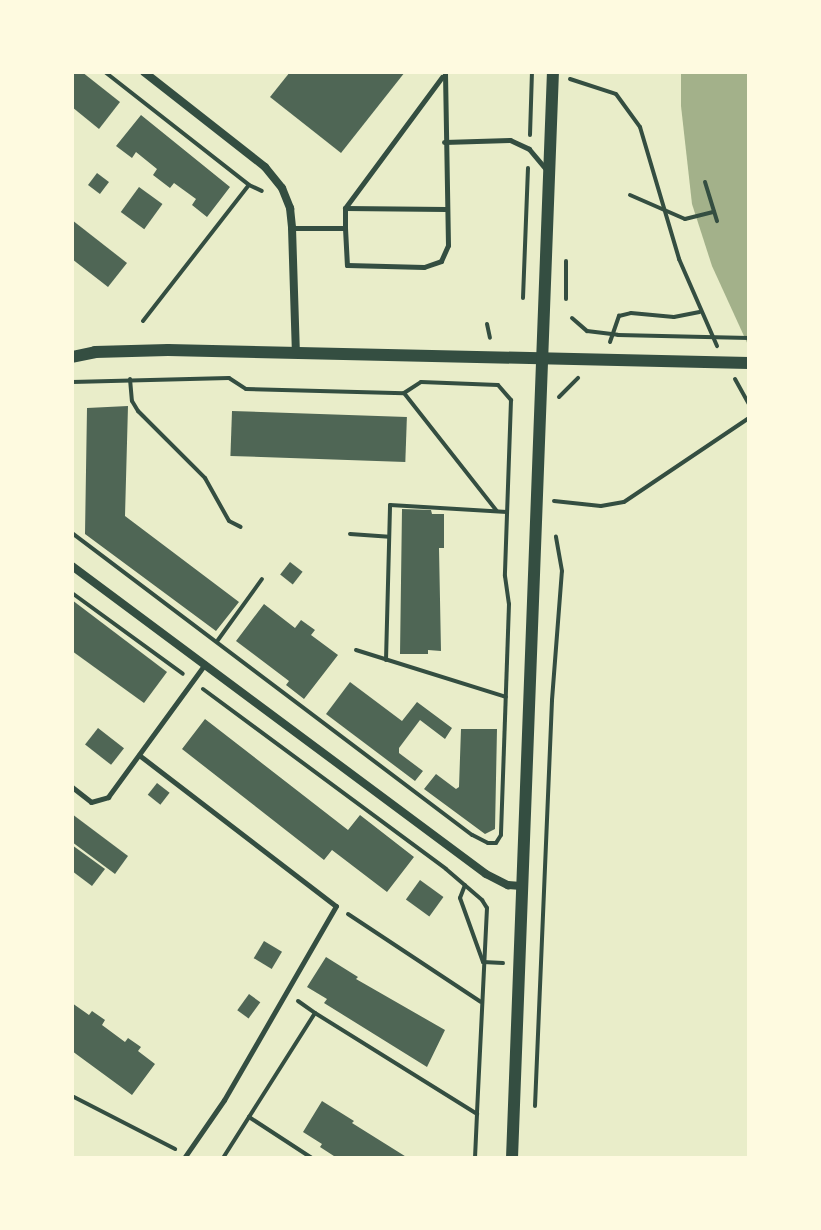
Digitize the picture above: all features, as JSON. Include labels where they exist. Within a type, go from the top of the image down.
[{"type":"street","points":[[144,72],[273,175],[286,194],[292,228],[296,352]]},
{"type":"street","points":[[512,1158],[553,74]]},
{"type":"street","points":[[72,357],[95,352],[296,352],[749,363]]},
{"type":"street","points":[[72,566],[486,874],[508,885],[521,886]]},
{"type":"lane","points":[[444,74],[448,245],[445,255],[434,265],[347,265],[345,208],[444,74]]},
{"type":"lane","points":[[444,142],[510,140],[529,149],[549,171]]},
{"type":"lane","points":[[345,208],[446,209]]},
{"type":"lane","points":[[292,228],[345,228]]},
{"type":"lane","points":[[72,787],[91,802],[108,797],[205,664]]},
{"type":"lane","points":[[139,755],[336,906],[224,1100],[185,1156]]},
{"type":"path","points":[[105,72],[249,185],[261,189],[267,197]]},
{"type":"path","points":[[523,298],[532,72]]},
{"type":"path","points":[[553,74],[599,86],[616,94],[628,107],[650,154],[657,189],[667,212],[679,259],[719,350]]},
{"type":"path","points":[[705,182],[717,221]]},
{"type":"path","points":[[143,321],[249,185]]},
{"type":"path","points":[[630,195],[685,219],[714,212]]},
{"type":"path","points":[[613,360],[611,334],[619,316],[631,313],[674,317],[700,312]]},
{"type":"path","points":[[572,318],[587,331],[618,335],[749,338]]},
{"type":"path","points":[[554,408],[568,384],[590,375]]},
{"type":"path","points":[[734,377],[749,404]]},
{"type":"path","points":[[72,382],[229,378],[246,389],[404,393],[421,382],[498,385],[511,400],[506,697],[501,835],[496,843],[488,843],[470,833],[218,640],[72,533]]},
{"type":"path","points":[[130,379],[132,401],[138,411],[205,478],[229,521],[241,527]]},
{"type":"path","points":[[404,393],[497,511]]},
{"type":"path","points":[[552,513],[551,500],[601,506],[624,502],[749,418]]},
{"type":"path","points":[[386,660],[390,505],[507,512]]},
{"type":"path","points":[[534,1119],[552,700],[562,571],[553,525]]},
{"type":"path","points":[[350,534],[389,537]]},
{"type":"path","points":[[218,640],[262,579]]},
{"type":"path","points":[[72,593],[465,885],[487,908],[475,1158]]},
{"type":"path","points":[[356,650],[506,697]]},
{"type":"path","points":[[465,885],[460,898],[483,962]]},
{"type":"path","points":[[336,906],[482,1002]]},
{"type":"path","points":[[286,993],[477,1114]]},
{"type":"path","points":[[223,1158],[315,1013]]},
{"type":"path","points":[[72,1096],[185,1156]]},
{"type":"path","points":[[249,1117],[312,1158]]},
{"type":"shaded area","points":[[681,72],[749,72],[749,347],[712,266],[692,204],[681,106]]},
{"type":"building","points":[[72,72],[82,72],[120,102],[99,129],[72,107]]},
{"type":"building","points":[[290,72],[405,72],[341,153],[270,97]]},
{"type":"building","points":[[141,115],[230,187],[207,217],[192,205],[196,199],[174,183],[170,188],[153,175],[157,169],[136,152],[132,158],[116,146]]},
{"type":"building","points":[[97,173],[109,182],[100,194],[88,185]]},
{"type":"building","points":[[139,187],[162,204],[144,229],[121,212]]},
{"type":"building","points":[[72,220],[127,263],[108,287],[72,259]]},
{"type":"building","points":[[128,406],[125,516],[239,602],[216,631],[85,534],[87,408]]},
{"type":"building","points":[[232,411],[407,417],[405,462],[230,456]]},
{"type":"building","points":[[402,509],[431,510],[432,514],[444,514],[444,548],[439,548],[441,651],[428,650],[428,654],[400,654]]},
{"type":"building","points":[[290,562],[303,572],[293,584],[280,575]]},
{"type":"building","points":[[72,600],[167,672],[144,703],[72,651]]},
{"type":"building","points":[[264,604],[295,628],[301,620],[315,630],[311,635],[338,655],[304,699],[286,685],[289,681],[236,641]]},
{"type":"building","points":[[350,682],[402,721],[417,702],[452,728],[445,739],[420,720],[399,748],[399,753],[423,771],[415,781],[326,714]]},
{"type":"building","points":[[205,719],[348,830],[360,815],[414,857],[387,892],[332,850],[324,860],[182,749]]},
{"type":"building","points":[[98,728],[124,748],[111,765],[85,745]]},
{"type":"building","points":[[461,729],[497,729],[495,829],[485,834],[424,789],[436,774],[456,789],[459,787]]},
{"type":"building","points":[[157,783],[170,793],[160,805],[148,795]]},
{"type":"building","points":[[72,814],[128,856],[115,874],[72,842]]},
{"type":"building","points":[[72,845],[105,869],[92,886],[72,871]]},
{"type":"building","points":[[420,880],[443,897],[429,916],[406,899]]},
{"type":"building","points":[[264,941],[282,952],[272,969],[254,958]]},
{"type":"building","points":[[326,957],[358,977],[356,979],[445,1030],[427,1067],[324,1003],[327,999],[307,987]]},
{"type":"building","points":[[249,994],[260,1002],[249,1018],[237,1010]]},
{"type":"building","points":[[72,1003],[89,1015],[92,1011],[105,1020],[102,1025],[125,1042],[128,1038],[141,1047],[138,1051],[155,1064],[132,1095],[72,1051]]},
{"type":"building","points":[[322,1101],[408,1158],[337,1158],[320,1147],[322,1144],[303,1132]]}]
